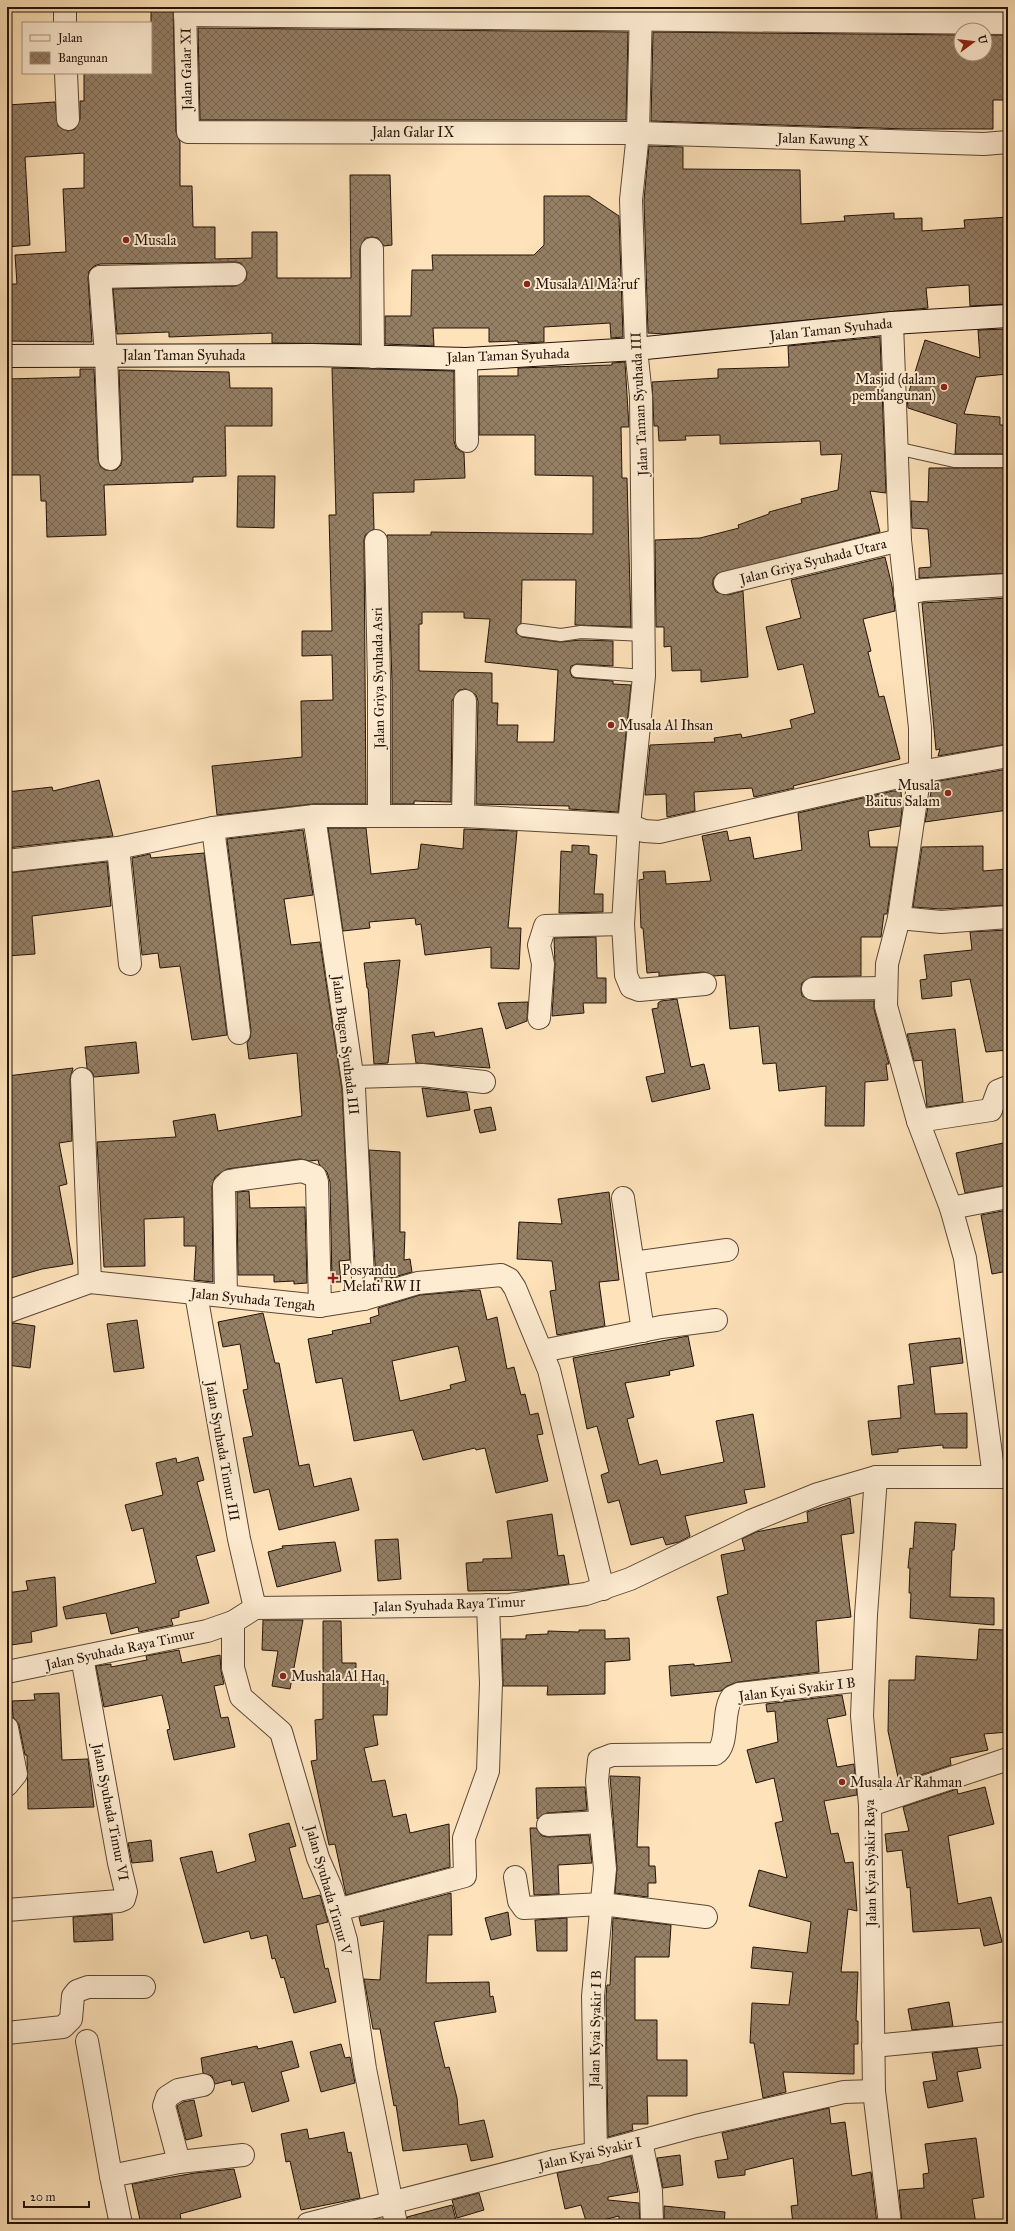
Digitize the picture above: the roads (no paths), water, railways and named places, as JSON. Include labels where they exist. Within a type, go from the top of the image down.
[{"type":"street","points":[[65,7],[65,22]]},
{"type":"street","points":[[185,11],[641,13],[1008,24]]},
{"type":"street","name":"Jalan Galar XI","points":[[185,11],[188,132]]},
{"type":"street","name":"Jalan Taman Syuhada III","points":[[641,13],[636,149],[631,200],[636,349],[641,396],[644,676],[629,825],[623,924],[626,975],[631,987],[639,990],[705,984]]},
{"type":"street","points":[[66,74],[68,119]]},
{"type":"street","name":"Jalan Galar IX","points":[[188,132],[636,149]]},
{"type":"street","name":"Jalan Kawung X","points":[[636,149],[984,144],[1008,142]]},
{"type":"street","points":[[372,249],[374,357]]},
{"type":"street","points":[[110,459],[106,355],[100,277],[235,274]]},
{"type":"street","name":"Jalan Taman Syuhada","points":[[7,356],[106,355],[466,359],[636,349],[892,323],[1008,316]]},
{"type":"street","points":[[892,323],[900,540],[920,728],[920,772],[899,918],[887,964],[886,1006],[918,1121],[951,1208],[965,1258],[1001,1477]]},
{"type":"street","points":[[466,359],[467,441]]},
{"type":"street","name":"Jalan Griya Syuhada Utara","points":[[725,583],[900,540]]},
{"type":"street","name":"Jalan Griya Syuhada Asri","points":[[376,541],[379,681],[379,814]]},
{"type":"street","points":[[905,594],[924,590],[1008,585]]},
{"type":"street","points":[[463,816],[465,701]]},
{"type":"street","points":[[7,861],[118,848],[213,828],[314,816],[379,814],[463,816],[629,825],[644,831],[659,832],[920,772],[1008,756]]},
{"type":"street","name":"Jalan Bugen Syuhada III","points":[[314,816],[353,1077],[364,1299]]},
{"type":"street","points":[[213,828],[239,1033]]},
{"type":"street","points":[[118,848],[130,964]]},
{"type":"street","points":[[899,918],[941,922],[1008,917]]},
{"type":"street","points":[[539,1018],[542,964],[539,944],[545,926],[623,924]]},
{"type":"street","points":[[813,989],[886,988]]},
{"type":"street","points":[[353,1077],[422,1075],[484,1082]]},
{"type":"street","points":[[82,1079],[90,1282]]},
{"type":"street","points":[[918,1121],[992,1110],[998,1091],[1008,1087]]},
{"type":"street","points":[[226,1296],[224,1186],[229,1181],[302,1171],[315,1176],[317,1182],[320,1306]]},
{"type":"street","points":[[951,1208],[1008,1197]]},
{"type":"street","points":[[623,1198],[643,1331]]},
{"type":"street","points":[[633,1263],[727,1250]]},
{"type":"street","name":"Jalan Syuhada Tengah","points":[[7,1312],[90,1282],[320,1306],[364,1299],[418,1283],[501,1275],[509,1279],[515,1288],[542,1351]]},
{"type":"street","name":"Jalan Syuhada Timur III","points":[[196,1294],[237,1532],[255,1608]]},
{"type":"street","points":[[603,1589],[542,1351],[643,1331],[716,1320]]},
{"type":"street","name":"Jalan Syuhada Raya Timur","points":[[7,1672],[207,1630],[232,1622],[255,1608],[510,1605],[603,1589],[630,1579],[751,1521],[818,1494],[876,1477],[1001,1477]]},
{"type":"street","name":"Jalan Kyai Syakir Raya","points":[[876,1477],[862,1680],[862,1716],[870,1805],[874,2091],[890,2224]]},
{"type":"street","points":[[337,1910],[465,1876],[464,1838],[488,1770],[492,1683],[488,1605]]},
{"type":"street","name":"Jalan Syuhada Timur V","points":[[232,1622],[233,1668],[241,1697],[281,1732],[318,1858],[346,1940],[365,2069],[396,2224]]},
{"type":"street","name":"Jalan Syuhada Timur VI","points":[[7,1910],[119,1901],[124,1899],[126,1892],[119,1863],[82,1657]]},
{"type":"street","name":"Jalan Kyai Syakir I B","points":[[596,2153],[593,1996],[605,1869],[597,1770],[599,1760],[612,1755],[714,1754],[719,1751],[722,1743],[727,1709],[732,1697],[739,1694],[862,1680]]},
{"type":"street","points":[[7,1728],[16,1774],[7,1785]]},
{"type":"street","points":[[870,1805],[1008,1759]]},
{"type":"street","points":[[548,1824],[601,1822]]},
{"type":"street","points":[[515,1877],[519,1901],[524,1908],[602,1904],[706,1917]]},
{"type":"street","points":[[7,2033],[63,2028],[71,2019],[73,1996],[82,1989],[144,1987]]},
{"type":"street","points":[[873,2046],[1008,2033]]},
{"type":"street","points":[[87,2041],[121,2224]]},
{"type":"street","points":[[179,2162],[164,2106],[167,2097],[178,2090],[203,2085]]},
{"type":"street","name":"Jalan Kyai Syakir I","points":[[308,2224],[555,2161],[596,2153],[844,2092],[874,2091]]},
{"type":"street","points":[[641,2141],[651,2191],[652,2223]]},
{"type":"street","points":[[111,2176],[179,2162],[243,2155]]},
{"type":"lane","points":[[896,448],[954,461],[1008,461]]},
{"type":"lane","points":[[523,630],[561,635],[581,632],[644,636]]},
{"type":"lane","points":[[577,671],[644,676]]},
{"type":"place","name":"Musala","points":[[126,240]]},
{"type":"place","name":"Musala Al Ma'ruf","points":[[527,284]]},
{"type":"place","name":"Masjid (dalam pembangunan)","points":[[944,387]]},
{"type":"place","name":"Musala Al Ihsan","points":[[611,725]]},
{"type":"place","name":"Musala Baitus Salam","points":[[948,793]]},
{"type":"place","name":"Posyandu Melati RW II","points":[[333,1278]]},
{"type":"place","name":"Mushala Al Haq","points":[[283,1676]]},
{"type":"place","name":"Musala Ar Rahman","points":[[842,1782]]}]
